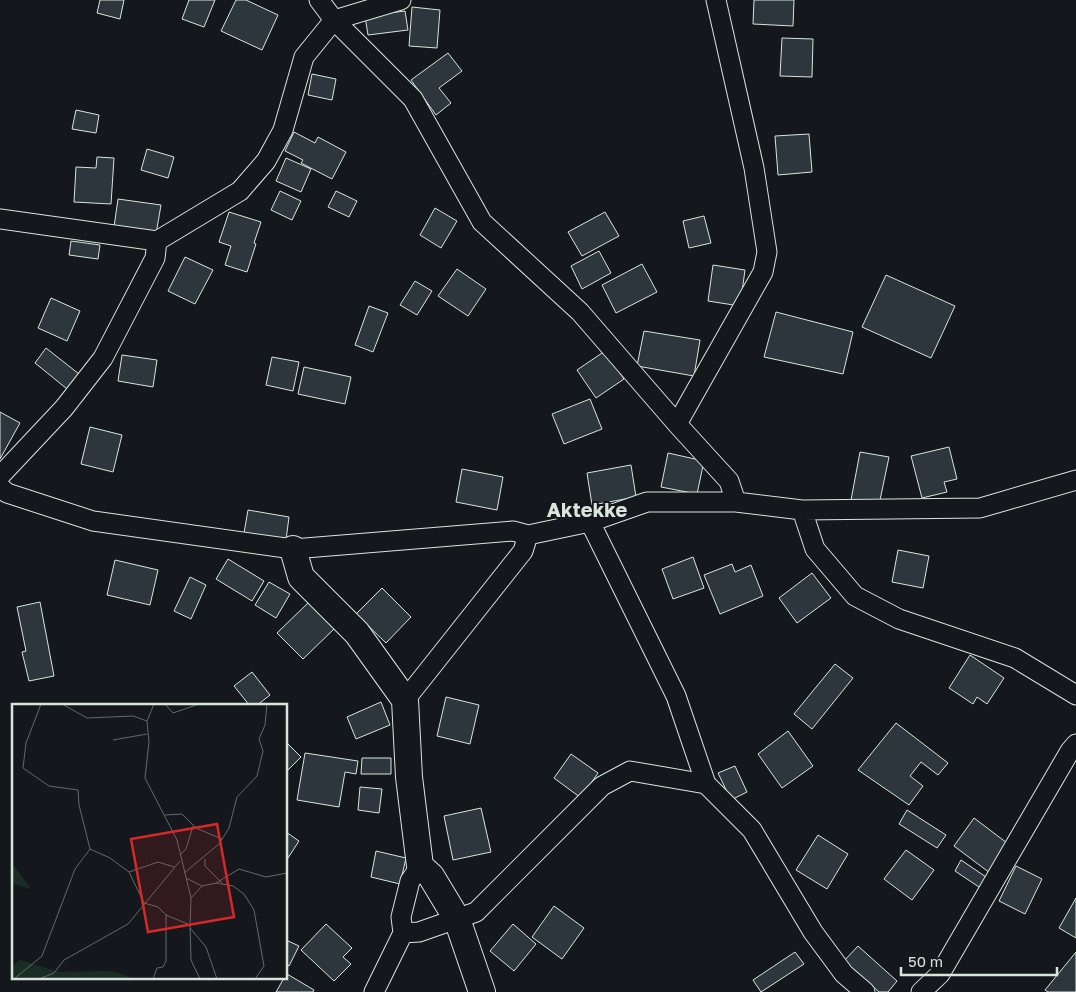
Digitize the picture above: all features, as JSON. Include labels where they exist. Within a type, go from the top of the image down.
[{"type":"street","points":[[319,0],[334,20],[413,99],[482,222],[580,312],[729,481],[736,502]]},
{"type":"street","points":[[0,219],[158,241],[240,191],[266,161],[283,130],[304,57],[334,20],[401,0]]},
{"type":"street","points":[[677,424],[763,272],[767,252],[754,168],[716,0]]},
{"type":"street","points":[[0,476],[64,408],[103,358],[155,258],[158,241]]},
{"type":"street","points":[[0,487],[7,493],[93,521],[293,549],[513,531],[528,535],[590,522],[646,502],[736,502],[802,510],[980,508],[1076,480]]},
{"type":"street","points":[[802,510],[816,549],[855,596],[899,619],[1015,658],[1076,695]]},
{"type":"street","points":[[590,522],[676,696],[706,784],[752,830],[813,932],[844,974],[865,992]]},
{"type":"street","points":[[405,700],[523,551],[528,535]]},
{"type":"street","points":[[293,549],[301,578],[356,633],[405,700],[409,777],[420,866],[431,876],[457,919],[482,992]]},
{"type":"street","points":[[921,992],[940,974],[1070,751],[1076,744]]},
{"type":"street","points":[[402,933],[419,932],[476,912],[602,786],[630,771],[706,784]]},
{"type":"street","points":[[374,992],[402,933],[401,918],[410,881],[420,866]]},
{"type":"building","points":[[100,0],[124,0],[120,19],[97,13]]},
{"type":"building","points":[[189,0],[215,0],[204,27],[182,19]]},
{"type":"building","points":[[236,0],[246,0],[278,15],[262,50],[221,31]]},
{"type":"building","points":[[754,0],[794,0],[793,26],[753,24]]},
{"type":"building","points":[[412,7],[440,10],[437,48],[409,46]]},
{"type":"building","points":[[405,11],[408,30],[368,35],[365,16]]},
{"type":"building","points":[[782,38],[813,39],[812,77],[780,76]]},
{"type":"building","points":[[448,53],[462,71],[439,88],[451,103],[436,115],[411,80]]},
{"type":"building","points":[[312,74],[336,79],[332,100],[308,95]]},
{"type":"building","points":[[76,110],[99,115],[96,133],[72,129]]},
{"type":"building","points":[[294,132],[315,143],[318,137],[346,152],[332,179],[301,163],[303,160],[285,151]]},
{"type":"building","points":[[809,134],[812,172],[778,175],[775,136]]},
{"type":"building","points":[[147,149],[174,157],[168,178],[141,170]]},
{"type":"building","points":[[97,157],[114,158],[111,204],[74,202],[76,167],[96,168]]},
{"type":"building","points":[[286,158],[311,169],[301,192],[276,181]]},
{"type":"building","points":[[280,191],[301,201],[292,220],[271,210]]},
{"type":"building","points":[[336,191],[357,201],[349,217],[328,207]]},
{"type":"building","points":[[118,199],[161,205],[156,234],[114,227]]},
{"type":"building","points":[[435,208],[457,221],[441,248],[420,235]]},
{"type":"building","points":[[229,212],[261,222],[247,272],[225,265],[231,246],[219,242]]},
{"type":"building","points":[[605,212],[619,236],[582,256],[568,232]]},
{"type":"building","points":[[704,216],[711,243],[689,248],[683,221]]},
{"type":"building","points":[[71,241],[100,245],[98,259],[69,255]]},
{"type":"building","points":[[599,251],[611,273],[582,289],[571,266]]},
{"type":"building","points":[[185,257],[213,270],[195,304],[168,291]]},
{"type":"building","points":[[642,264],[657,292],[616,313],[602,285]]},
{"type":"building","points":[[713,265],[745,270],[740,306],[708,301]]},
{"type":"building","points":[[457,269],[486,289],[468,316],[438,296]]},
{"type":"building","points":[[886,275],[955,306],[931,358],[862,327]]},
{"type":"building","points":[[415,281],[432,291],[417,315],[400,305]]},
{"type":"building","points":[[51,298],[80,311],[67,341],[38,328]]},
{"type":"building","points":[[369,306],[388,313],[373,352],[355,345]]},
{"type":"building","points":[[776,312],[853,332],[843,374],[764,357]]},
{"type":"building","points":[[644,331],[700,340],[694,376],[637,366]]},
{"type":"building","points":[[46,348],[84,378],[72,393],[35,363]]},
{"type":"building","points":[[605,351],[624,379],[596,398],[577,370]]},
{"type":"building","points":[[122,355],[157,360],[153,387],[118,381]]},
{"type":"building","points":[[272,357],[299,362],[293,391],[266,385]]},
{"type":"building","points":[[304,367],[351,377],[345,404],[298,394]]},
{"type":"building","points":[[590,399],[602,429],[564,444],[552,414]]},
{"type":"building","points":[[0,412],[20,423],[0,459]]},
{"type":"building","points":[[90,427],[122,435],[113,472],[81,464]]},
{"type":"building","points":[[949,447],[957,479],[944,482],[947,492],[922,498],[911,456]]},
{"type":"building","points":[[860,452],[889,457],[879,505],[851,500]]},
{"type":"building","points":[[668,453],[704,461],[697,494],[661,487]]},
{"type":"building","points":[[631,465],[636,497],[592,505],[587,473]]},
{"type":"building","points":[[462,469],[503,477],[497,510],[456,502]]},
{"type":"building","points":[[248,510],[289,517],[286,540],[244,533]]},
{"type":"building","points":[[898,550],[929,556],[923,588],[892,582]]},
{"type":"building","points":[[693,557],[704,588],[673,599],[662,569]]},
{"type":"building","points":[[228,559],[264,581],[252,601],[216,579]]},
{"type":"building","points":[[115,560],[158,570],[150,605],[107,595]]},
{"type":"building","points":[[732,564],[735,572],[751,565],[763,596],[720,614],[704,575]]},
{"type":"building","points":[[812,573],[831,598],[797,623],[779,598]]},
{"type":"building","points":[[190,577],[206,585],[191,619],[174,611]]},
{"type":"building","points":[[269,582],[290,594],[276,618],[255,605]]},
{"type":"building","points":[[382,588],[411,617],[386,643],[356,614]]},
{"type":"building","points":[[310,601],[335,628],[303,659],[277,633]]},
{"type":"building","points":[[40,602],[54,676],[29,681],[22,652],[26,651],[17,607]]},
{"type":"building","points":[[970,655],[1004,678],[987,704],[977,697],[973,704],[949,688]]},
{"type":"building","points":[[835,664],[853,678],[812,729],[794,714]]},
{"type":"building","points":[[252,672],[270,695],[259,704],[248,704],[234,686]]},
{"type":"building","points":[[446,697],[479,705],[470,744],[437,736]]},
{"type":"building","points":[[381,702],[390,725],[356,739],[347,717]]},
{"type":"building","points":[[896,723],[948,763],[938,775],[921,762],[910,776],[923,786],[909,805],[858,770]]},
{"type":"building","points":[[788,731],[813,766],[782,788],[758,754]]},
{"type":"building","points":[[288,744],[301,757],[288,770]]},
{"type":"building","points":[[305,753],[358,761],[356,774],[345,772],[339,807],[297,800]]},
{"type":"building","points":[[571,754],[598,773],[581,798],[554,778]]},
{"type":"building","points":[[362,758],[391,758],[391,774],[361,774]]},
{"type":"building","points":[[735,766],[747,792],[731,800],[718,773]]},
{"type":"building","points":[[360,787],[382,789],[379,813],[358,810]]},
{"type":"building","points":[[481,808],[491,852],[453,860],[444,816]]},
{"type":"building","points":[[907,810],[946,835],[937,848],[899,824]]},
{"type":"building","points":[[974,818],[1011,846],[990,873],[954,846]]},
{"type":"building","points":[[288,833],[299,841],[288,858]]},
{"type":"building","points":[[818,835],[848,854],[827,889],[796,870]]},
{"type":"building","points":[[906,850],[934,870],[912,900],[884,879]]},
{"type":"building","points":[[376,851],[406,858],[400,884],[371,877]]},
{"type":"building","points":[[961,860],[989,879],[982,889],[955,871]]},
{"type":"building","points":[[1016,866],[1042,879],[1025,914],[999,901]]},
{"type":"building","points":[[1076,898],[1076,938],[1059,928]]},
{"type":"building","points":[[554,906],[584,928],[562,959],[532,937]]},
{"type":"building","points":[[326,924],[352,948],[343,957],[351,964],[334,981],[301,950]]},
{"type":"building","points":[[513,924],[536,944],[514,971],[490,951]]},
{"type":"building","points":[[288,941],[299,946],[288,965]]},
{"type":"building","points":[[858,946],[897,981],[888,992],[879,992],[844,961]]},
{"type":"building","points":[[795,952],[804,964],[761,992],[753,980]]},
{"type":"building","points":[[1076,952],[1076,992],[1048,992],[1045,990]]},
{"type":"building","points":[[288,975],[314,990],[313,992],[276,992],[283,980],[288,980]]},
{"type":"district","name":"Aktekke","points":[[587,510]]}]
